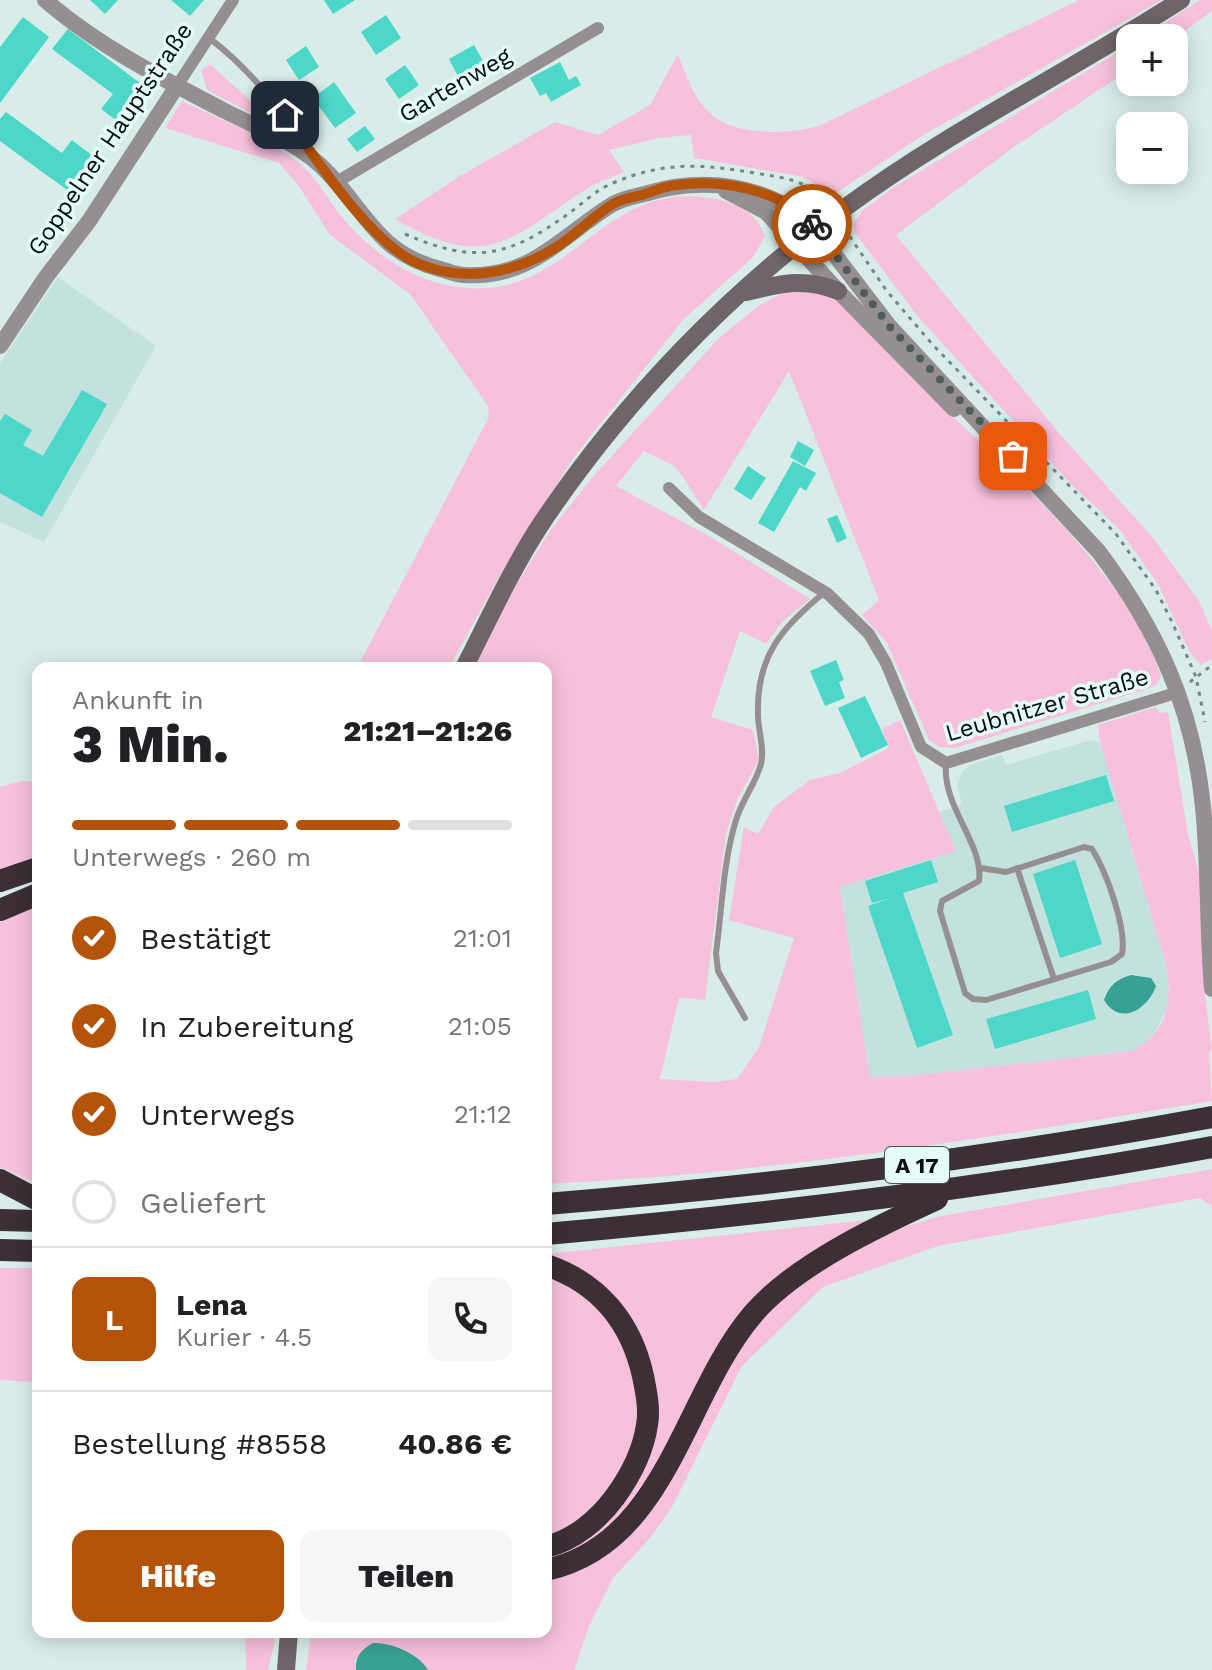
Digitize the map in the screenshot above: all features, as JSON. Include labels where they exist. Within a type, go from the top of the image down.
[{"type":"highway","points":[[0,881],[32,870]]},
{"type":"highway","points":[[0,910],[32,897]]},
{"type":"highway","name":"A 17","points":[[552,1203],[905,1167],[1212,1117]]},
{"type":"highway","name":"A 17","points":[[552,1233],[769,1214],[957,1190],[1212,1147]]},
{"type":"highway","points":[[0,1180],[32,1197]]},
{"type":"highway","points":[[552,1569],[598,1550],[631,1520],[657,1483],[704,1390],[753,1314],[807,1268],[878,1226],[957,1190]]},
{"type":"highway","points":[[0,1220],[32,1221]]},
{"type":"highway","points":[[0,1250],[32,1251]]},
{"type":"highway","points":[[552,1268],[570,1275],[601,1296],[627,1328],[639,1358],[647,1395],[648,1423],[640,1454],[629,1478],[606,1508],[577,1534],[552,1544]]},
{"type":"main road","points":[[467,662],[507,580],[576,475],[679,354],[743,293],[816,229],[913,161],[1181,0]]},
{"type":"main road","points":[[743,293],[793,281],[818,283],[838,291]]},
{"type":"main road","points":[[286,1670],[289,1638]]},
{"type":"street","points":[[45,0],[98,39],[319,164],[386,244],[416,263],[462,275],[503,272],[555,249],[615,202],[676,185],[733,186],[766,194],[791,207],[816,229],[890,327],[1013,456]]},
{"type":"street","name":"Goppelner Hauptstraße","points":[[0,346],[89,221],[233,0]]},
{"type":"street","name":"Gartenweg","points":[[335,183],[598,28]]},
{"type":"street","points":[[706,185],[730,192],[766,212],[838,291],[960,415],[1013,456]]},
{"type":"street","name":"Leubnitzer Straße","points":[[1013,456],[1099,552],[1127,589],[1159,643],[1179,692],[1195,749],[1203,805],[1212,989]]},
{"type":"street","name":"Leubnitzer Straße","points":[[669,488],[699,517],[825,592],[869,634],[886,663],[921,747],[946,763],[1179,692]]},
{"type":"lane","points":[[208,37],[229,53],[270,96],[319,164]]},
{"type":"lane","points":[[745,1018],[718,971],[716,953],[735,821],[760,766],[762,753],[758,713],[764,667],[774,641],[792,620],[825,592]]},
{"type":"lane","points":[[946,763],[944,778],[953,808],[981,868],[979,881],[942,901],[940,911],[965,993],[973,999],[986,1000],[1111,962],[1122,954],[1124,940],[1099,860],[1092,849],[1084,847],[996,873],[981,868]]},
{"type":"lane","points":[[1017,868],[1054,979]]},
{"type":"path","points":[[403,233],[463,254],[514,248],[549,228],[609,184],[658,167],[704,164],[794,180],[816,190],[886,290],[932,344],[1116,534],[1156,590],[1196,677],[1207,730]]},
{"type":"path","points":[[1179,692],[1212,665]]},
{"type":"shaded area","points":[[1079,0],[1162,0],[920,137],[830,197],[811,181],[799,176],[694,158],[691,135],[658,138],[609,150],[624,172],[589,187],[535,224],[496,244],[475,247],[453,244],[395,219],[460,176],[555,122],[598,135],[650,105],[678,54],[700,101],[722,121],[735,127],[764,132],[819,126]]},
{"type":"shaded area","points":[[1200,0],[1212,0],[1212,11],[1188,29],[1188,24],[1163,24]]},
{"type":"shaded area","points":[[1116,53],[1116,78],[1014,147],[896,235],[1059,433],[1154,539],[1199,601],[1212,631],[1212,659],[1201,665],[1190,653],[1158,584],[1120,530],[1071,484],[919,318],[855,233],[853,224],[863,210],[894,187]]},
{"type":"shaded area","points":[[210,64],[263,112],[260,118],[207,90],[201,70]]},
{"type":"shaded area","points":[[182,101],[269,143],[308,172],[352,229],[368,244],[404,269],[445,285],[489,288],[520,281],[548,267],[623,215],[651,202],[683,196],[720,200],[734,205],[753,217],[765,236],[754,256],[683,320],[574,457],[501,573],[452,662],[360,662],[489,417],[488,406],[410,294],[330,235],[298,185],[279,163],[165,128]]},
{"type":"shaded area","points":[[58,277],[156,346],[44,542],[0,522],[0,363]]},
{"type":"shaded area","points":[[805,290],[825,293],[841,302],[1028,489],[1092,560],[1120,597],[1144,636],[1161,676],[1156,685],[1147,689],[955,748],[940,747],[929,740],[887,643],[862,615],[879,600],[789,371],[704,510],[674,466],[644,451],[616,486],[709,536],[810,599],[782,622],[766,644],[740,631],[711,717],[753,730],[759,760],[738,798],[726,834],[705,1000],[679,998],[660,1079],[714,1082],[737,1079],[759,1047],[794,938],[729,920],[744,827],[758,834],[774,807],[810,780],[840,773],[889,748],[882,729],[900,720],[956,851],[840,887],[870,1077],[911,1076],[1133,1051],[1144,1043],[1165,1016],[1169,993],[1167,968],[1100,742],[1098,725],[1156,707],[1159,713],[1168,712],[1188,834],[1200,876],[1204,987],[1212,1049],[1209,1054],[1212,1101],[797,1163],[552,1184],[552,662],[477,662],[516,585],[550,531],[591,479],[718,339],[758,306],[785,292]]},
{"type":"shaded area","points":[[1091,740],[1100,742],[1167,968],[1170,1002],[1156,1030],[1144,1045],[1133,1051],[870,1078],[840,887],[955,851],[940,812],[962,804],[957,784],[970,765],[1002,755],[1006,765]]},
{"type":"shaded area","points":[[32,782],[32,863],[0,873],[0,787]]},
{"type":"shaded area","points":[[32,906],[32,1181],[0,1167],[0,922]]},
{"type":"shaded area","points":[[1131,975],[1151,978],[1156,986],[1147,1002],[1125,1014],[1110,1008],[1104,1000],[1114,984]]},
{"type":"shaded area","points":[[1212,1169],[1212,1206],[1200,1198],[938,1246],[823,1287],[742,1366],[671,1509],[650,1538],[613,1578],[590,1624],[574,1670],[428,1670],[414,1656],[383,1643],[355,1660],[356,1670],[306,1670],[310,1638],[552,1638],[552,1577],[604,1555],[748,1334],[795,1287],[886,1233],[936,1217]]},
{"type":"shaded area","points":[[868,1220],[768,1290],[640,1497],[584,1548],[552,1561],[552,1550],[632,1489],[648,1362],[552,1260],[552,1253]]},
{"type":"shaded area","points":[[0,1268],[32,1268],[32,1382],[0,1380]]},
{"type":"shaded area","points":[[552,1275],[592,1298],[619,1330],[640,1398],[631,1457],[597,1510],[552,1536]]},
{"type":"shaded area","points":[[245,1638],[276,1638],[268,1670],[246,1670]]},
{"type":"shaded area","points":[[373,1643],[404,1650],[428,1670],[356,1670],[360,1654]]},
{"type":"building","points":[[90,0],[118,0],[105,14]]},
{"type":"building","points":[[171,0],[204,0],[190,16]]},
{"type":"building","points":[[324,0],[355,0],[333,14]]},
{"type":"building","points":[[386,15],[401,38],[376,55],[361,32]]},
{"type":"building","points":[[23,17],[49,37],[0,103],[0,47]]},
{"type":"building","points":[[68,29],[144,86],[117,121],[101,109],[113,94],[52,49]]},
{"type":"building","points":[[474,45],[486,66],[460,80],[449,59]]},
{"type":"building","points":[[306,46],[319,67],[299,80],[286,60]]},
{"type":"building","points":[[560,62],[569,80],[576,76],[581,85],[551,102],[546,93],[540,96],[530,78]]},
{"type":"building","points":[[405,65],[419,85],[399,99],[385,79]]},
{"type":"building","points":[[334,82],[356,113],[335,128],[313,98]]},
{"type":"building","points":[[6,112],[62,153],[72,140],[93,156],[67,190],[0,141],[0,119]]},
{"type":"building","points":[[365,126],[375,139],[357,152],[347,139]]},
{"type":"building","points":[[82,390],[107,404],[42,517],[0,493],[0,421],[5,414],[32,430],[23,445],[43,456]]},
{"type":"building","points":[[798,441],[814,450],[805,466],[790,457]]},
{"type":"building","points":[[793,461],[816,473],[806,491],[800,487],[774,532],[758,523]]},
{"type":"building","points":[[748,466],[766,478],[751,500],[734,489]]},
{"type":"building","points":[[837,515],[847,538],[837,543],[827,519]]},
{"type":"building","points":[[836,660],[844,680],[839,682],[845,698],[825,706],[810,671]]},
{"type":"building","points":[[865,696],[888,745],[861,758],[838,708]]},
{"type":"building","points":[[1106,775],[1114,801],[1012,832],[1004,806]]},
{"type":"building","points":[[931,860],[938,882],[903,893],[953,1035],[917,1048],[868,906],[891,898],[872,903],[865,881]]},
{"type":"building","points":[[1075,860],[1102,944],[1060,958],[1033,874]]},
{"type":"building","points":[[1088,990],[1096,1019],[995,1049],[986,1019]]},
{"type":"way so far","points":[[812,224],[890,327],[1013,456]]},
{"type":"route","points":[[285,115],[319,164],[386,244],[416,263],[462,275],[503,272],[555,249],[615,202],[676,185],[733,186],[766,194],[791,207],[812,224]]}]
